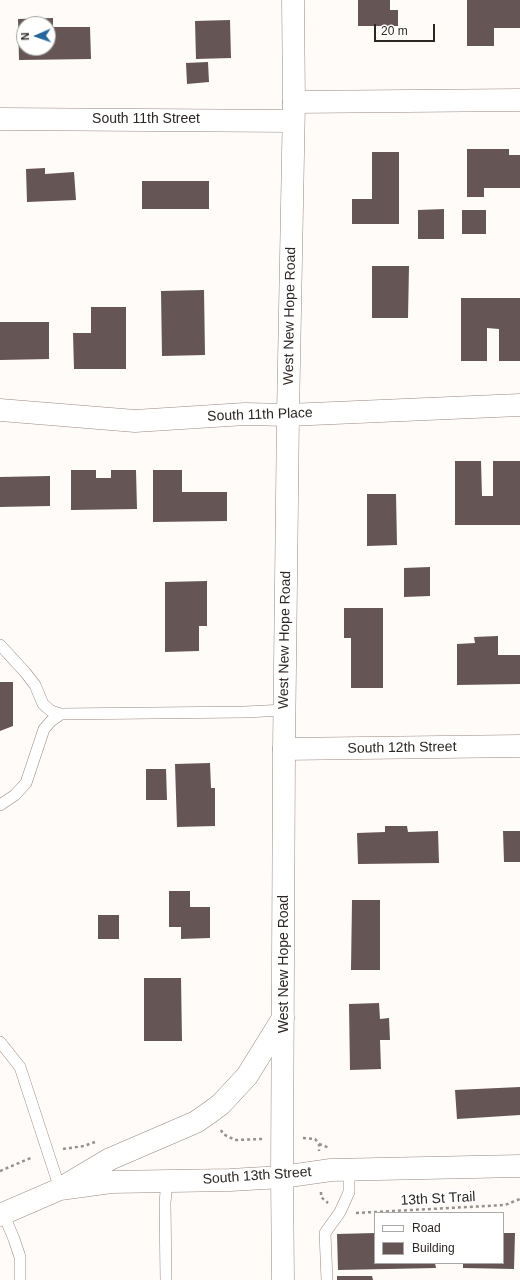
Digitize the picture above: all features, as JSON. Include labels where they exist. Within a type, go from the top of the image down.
[{"type":"street","name":"West New Hope Road","points":[[283,1280],[284,749],[294,0]]},
{"type":"street","name":"South 11th Street","points":[[0,119],[293,112],[520,100]]},
{"type":"street","name":"South 11th Place","points":[[0,410],[136,421],[245,414],[288,415],[520,405]]},
{"type":"street","name":"South 12th Street","points":[[284,749],[520,746]]},
{"type":"street","points":[[60,1189],[110,1159],[196,1122],[221,1104],[247,1076],[283,1018]]},
{"type":"street","name":"South 13th Street","points":[[2,1214],[60,1189],[111,1182],[230,1180],[282,1177],[331,1170],[520,1166]]},
{"type":"lane","points":[[0,645],[35,685],[43,704],[51,711],[61,714],[245,712],[285,710]]},
{"type":"lane","points":[[0,805],[15,795],[26,783],[44,729],[51,721],[61,714]]},
{"type":"lane","points":[[0,1042],[20,1067],[60,1189]]},
{"type":"lane","points":[[327,1280],[325,1233],[340,1212],[349,1192],[349,1170]]},
{"type":"lane","points":[[166,1280],[167,1181]]},
{"type":"lane","points":[[2,1214],[14,1239],[20,1257],[20,1280]]},
{"type":"path","points":[[217,1125],[223,1134],[235,1140],[252,1140]]},
{"type":"path","points":[[309,1138],[315,1139],[319,1144],[319,1150]]},
{"type":"path","points":[[0,1171],[33,1157]]},
{"type":"path","points":[[321,1190],[321,1197],[340,1212]]},
{"type":"path","name":"13th St Trail","points":[[384,1212],[505,1205],[520,1199]]},
{"type":"path","name":"13th St Trail","points":[[340,1212],[350,1214],[374,1213]]},
{"type":"building","points":[[358,0],[390,0],[390,10],[398,10],[398,26],[358,26]]},
{"type":"building","points":[[467,0],[520,0],[520,28],[494,28],[494,46],[467,46]]},
{"type":"building","points":[[230,20],[231,58],[196,59],[195,21]]},
{"type":"building","points":[[56,27],[90,27],[91,59],[19,60],[19,56],[56,56]]},
{"type":"building","points":[[208,62],[209,82],[187,84],[186,63]]},
{"type":"building","points":[[467,149],[509,149],[509,155],[520,155],[520,188],[484,188],[484,197],[467,197]]},
{"type":"building","points":[[372,152],[399,152],[399,224],[352,224],[352,199],[372,199]]},
{"type":"building","points":[[45,168],[45,174],[74,172],[76,200],[27,202],[26,169]]},
{"type":"building","points":[[142,181],[209,181],[209,209],[142,209]]},
{"type":"building","points":[[444,209],[444,239],[418,239],[418,210]]},
{"type":"building","points":[[462,210],[486,210],[486,234],[462,234]]},
{"type":"building","points":[[372,266],[409,266],[408,318],[372,318]]},
{"type":"building","points":[[204,290],[205,355],[162,356],[161,291]]},
{"type":"building","points":[[461,298],[520,298],[520,361],[499,361],[499,329],[487,328],[487,361],[461,361]]},
{"type":"building","points":[[91,307],[126,307],[126,369],[74,369],[73,333],[91,333]]},
{"type":"building","points":[[0,322],[49,322],[49,359],[0,360]]},
{"type":"building","points":[[455,461],[481,461],[482,496],[493,496],[493,461],[520,461],[520,525],[455,525]]},
{"type":"building","points":[[71,470],[96,470],[96,478],[111,478],[111,470],[136,470],[137,509],[71,510]]},
{"type":"building","points":[[153,470],[182,470],[182,492],[227,492],[227,521],[153,522]]},
{"type":"building","points":[[50,476],[50,506],[0,507],[0,477]]},
{"type":"building","points":[[367,494],[396,494],[397,545],[367,546]]},
{"type":"building","points":[[430,567],[430,596],[404,597],[404,568]]},
{"type":"building","points":[[207,581],[207,626],[199,626],[199,651],[165,652],[165,582]]},
{"type":"building","points":[[344,608],[383,608],[383,688],[351,688],[351,638],[344,638]]},
{"type":"building","points":[[498,636],[498,655],[520,655],[520,684],[457,685],[457,644],[475,643],[474,637]]},
{"type":"building","points":[[0,682],[13,682],[13,726],[0,731]]},
{"type":"building","points":[[210,763],[211,788],[215,788],[215,826],[177,827],[175,764]]},
{"type":"building","points":[[146,769],[166,769],[167,800],[146,800]]},
{"type":"building","points":[[385,826],[407,826],[408,832],[438,831],[439,863],[358,864],[357,833],[385,832]]},
{"type":"building","points":[[503,831],[520,831],[520,862],[504,862]]},
{"type":"building","points":[[169,891],[190,891],[190,907],[210,907],[210,938],[181,939],[181,927],[169,927]]},
{"type":"building","points":[[352,900],[380,900],[380,970],[351,970]]},
{"type":"building","points":[[98,915],[119,915],[119,939],[98,939]]},
{"type":"building","points":[[144,978],[181,978],[182,1041],[144,1041]]},
{"type":"building","points":[[379,1003],[380,1019],[389,1018],[390,1040],[380,1040],[381,1069],[350,1070],[349,1004]]},
{"type":"building","points":[[520,1087],[520,1115],[457,1119],[455,1090]]},
{"type":"building","points":[[374,1233],[374,1264],[435,1264],[436,1268],[338,1270],[337,1234]]},
{"type":"building","points":[[504,1233],[515,1233],[514,1269],[463,1268],[463,1264],[504,1264]]},
{"type":"building","points":[[337,1276],[372,1276],[373,1280],[337,1280]]}]
